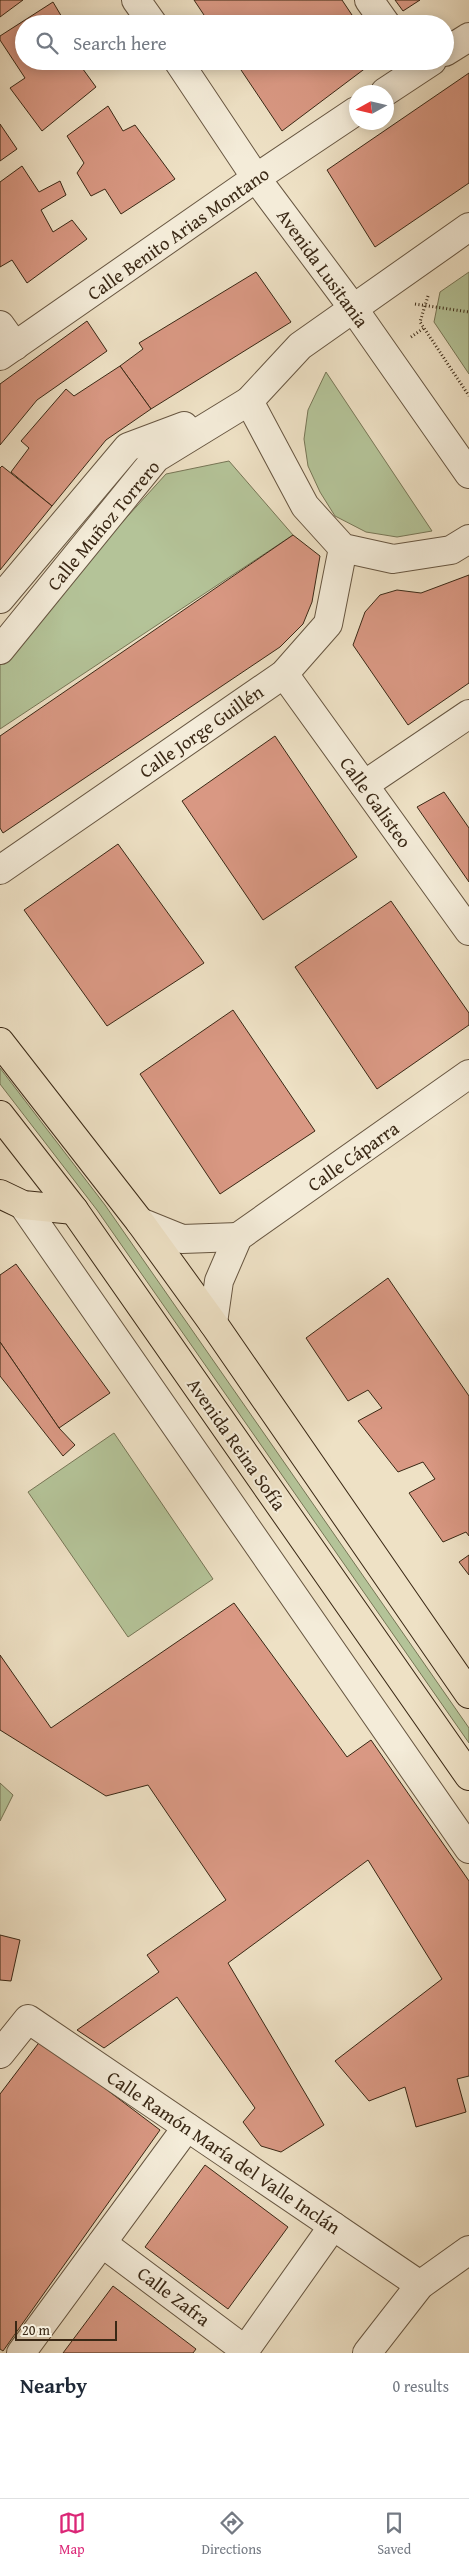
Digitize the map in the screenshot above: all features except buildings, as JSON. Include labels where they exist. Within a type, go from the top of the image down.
[{"type":"highway","points":[[0,1042],[140,1222],[213,1324],[469,1694]]},
{"type":"highway","name":"Avenida Reina Sofía","points":[[0,1115],[74,1210],[469,1776]]},
{"type":"highway","points":[[12,1199],[74,1210]]},
{"type":"street","points":[[136,0],[146,15]]},
{"type":"street","points":[[369,0],[380,15]]},
{"type":"street","points":[[454,46],[469,37]]},
{"type":"street","name":"Avenida Lusitania","points":[[184,70],[256,178],[354,308],[469,474]]},
{"type":"street","points":[[394,85],[412,70]]},
{"type":"street","name":"Calle Benito Arias Montano","points":[[5,343],[349,116]]},
{"type":"street","points":[[469,227],[300,346],[249,401],[305,506],[343,548],[393,560],[451,550],[469,539]]},
{"type":"street","name":"Calle Muñoz Torrero","points":[[0,599],[128,447],[249,401]]},
{"type":"street","name":"Calle Muñoz Torrero","points":[[0,650],[156,458],[249,401]]},
{"type":"street","name":"Calle Jorge Guillén","points":[[0,870],[284,674],[328,624],[343,548]]},
{"type":"street","name":"Calle Galisteo","points":[[284,674],[469,930]]},
{"type":"street","points":[[364,785],[469,714]]},
{"type":"street","name":"Calle Cáparra","points":[[238,1237],[469,1074]]},
{"type":"street","name":"Avenida Reina Sofía","points":[[12,1199],[469,1849]]},
{"type":"street","points":[[140,1222],[182,1239],[238,1237],[219,1281],[213,1324]]},
{"type":"street","name":"Calle Ramón María del Valle Inclán","points":[[0,2054],[28,2019],[420,2284]]},
{"type":"street","points":[[21,2353],[187,2127]]},
{"type":"street","points":[[244,2351],[333,2226]]},
{"type":"street","name":"Calle Zafra","points":[[102,2243],[244,2351]]},
{"type":"street","points":[[368,2353],[420,2284],[469,2250]]},
{"type":"path","points":[[469,312],[424,305],[420,322],[469,396]]},
{"type":"green space","points":[[469,272],[469,374],[434,322],[440,292]]},
{"type":"green space","points":[[326,372],[432,531],[397,537],[366,532],[335,516],[320,492],[308,466],[304,439],[308,410]]},
{"type":"green space","points":[[229,461],[293,535],[0,729],[0,657],[166,474]]},
{"type":"green space","points":[[0,1068],[105,1205],[469,1728],[469,1743],[97,1210],[0,1084]]},
{"type":"green space","points":[[114,1433],[213,1579],[128,1637],[28,1492]]},
{"type":"green space","points":[[0,1783],[13,1795],[0,1821]]}]
